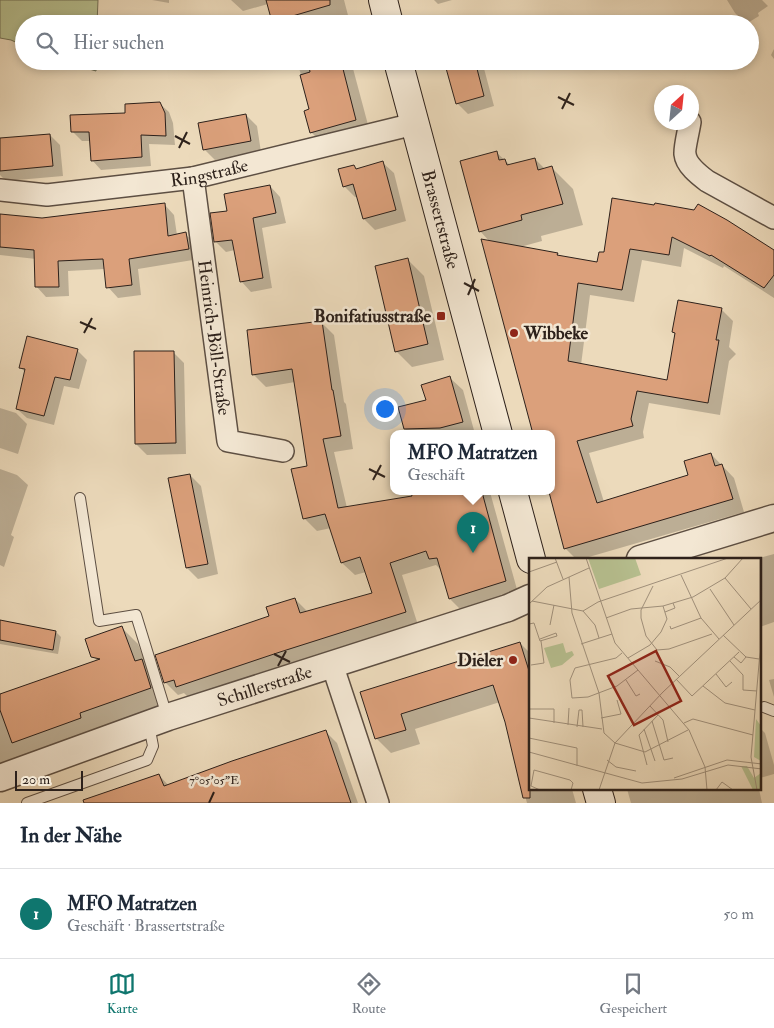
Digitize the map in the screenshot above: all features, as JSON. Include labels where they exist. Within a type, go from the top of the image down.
[{"type":"main road","points":[[383,0],[387,15]]},
{"type":"main road","name":"Brassertstraße","points":[[400,70],[497,430]]},
{"type":"main road","points":[[514,495],[531,558]]},
{"type":"main road","points":[[597,790],[601,803]]},
{"type":"street","name":"Ringstraße","points":[[0,190],[47,195],[193,178],[414,124]]},
{"type":"street","points":[[689,130],[685,154],[690,166],[707,181],[774,218]]},
{"type":"street","name":"Heinrich-Böll-Straße","points":[[193,178],[228,441],[283,451]]},
{"type":"street","points":[[643,558],[774,518]]},
{"type":"street","name":"Schillerstraße","points":[[0,778],[158,721],[508,608],[529,598]]},
{"type":"street","points":[[332,664],[378,803]]},
{"type":"lane","points":[[27,803],[147,760],[153,746],[158,721],[136,615],[99,621],[80,498]]},
{"type":"lane","points":[[764,706],[774,711]]},
{"type":"green space","points":[[0,0],[98,0],[97,15],[15,15],[15,42],[0,38]]},
{"type":"building","points":[[266,0],[330,0],[330,5],[296,15],[270,15]]},
{"type":"building","points":[[310,70],[343,70],[356,120],[310,133],[304,111],[309,109],[300,75],[310,72]]},
{"type":"building","points":[[447,70],[477,70],[484,96],[456,104]]},
{"type":"building","points":[[160,102],[165,113],[166,136],[141,135],[142,157],[91,161],[89,132],[71,132],[70,115],[125,113],[125,104]]},
{"type":"building","points":[[246,114],[251,141],[203,150],[198,123]]},
{"type":"building","points":[[50,134],[53,166],[0,171],[0,138]]},
{"type":"building","points":[[497,151],[499,160],[505,159],[507,165],[535,158],[538,170],[552,166],[563,204],[521,215],[522,220],[479,232],[460,161]]},
{"type":"building","points":[[383,161],[396,210],[363,219],[353,184],[343,187],[338,169],[354,165],[356,169]]},
{"type":"building","points":[[270,185],[276,213],[253,218],[263,278],[240,282],[232,240],[214,242],[210,213],[227,211],[224,194]]},
{"type":"building","points":[[612,198],[694,210],[698,204],[774,250],[774,275],[764,288],[711,255],[672,237],[669,255],[630,249],[622,290],[578,283],[568,361],[667,380],[675,333],[672,332],[678,300],[722,308],[716,340],[719,340],[708,403],[637,391],[631,419],[633,426],[577,441],[597,503],[688,475],[684,461],[711,453],[715,466],[722,464],[733,499],[564,549],[550,495],[555,495],[555,430],[532,430],[481,239],[597,262],[599,252],[604,252]]},
{"type":"building","points":[[165,203],[168,236],[186,232],[189,249],[129,259],[132,285],[106,288],[103,259],[58,261],[59,287],[35,287],[34,250],[0,247],[0,214],[42,218]]},
{"type":"building","points":[[408,258],[428,344],[395,352],[375,266]]},
{"type":"building","points":[[322,321],[341,436],[323,439],[338,508],[412,495],[483,495],[506,581],[449,599],[437,558],[429,559],[426,551],[390,563],[406,612],[176,687],[174,680],[164,683],[155,655],[269,616],[266,607],[295,598],[300,613],[372,593],[360,557],[341,563],[325,514],[303,519],[291,469],[307,466],[292,369],[252,375],[247,330]]},
{"type":"building","points":[[27,336],[78,349],[70,380],[55,377],[44,416],[16,409],[25,369],[19,368]]},
{"type":"building","points":[[134,351],[174,351],[176,443],[135,444]]},
{"type":"building","points":[[450,376],[463,422],[440,428],[404,429],[398,407],[426,400],[421,385]]},
{"type":"building","points":[[190,474],[208,564],[186,568],[168,478]]},
{"type":"building","points":[[0,620],[56,631],[53,650],[0,640]]},
{"type":"building","points":[[122,626],[135,661],[142,659],[151,688],[80,713],[81,718],[12,743],[0,710],[0,694],[100,659],[91,657],[85,639]]},
{"type":"building","points":[[520,642],[529,671],[530,798],[523,798],[505,722],[493,685],[401,714],[406,730],[375,739],[360,692]]},
{"type":"building","points":[[326,730],[351,803],[84,803],[83,800],[159,774],[164,786]]},
{"type":"place","name":"Bonifatiusstraße","points":[[441,316]]},
{"type":"place","name":"Wibbeke","points":[[514,333]]},
{"type":"place","name":"MFO Matratzen","points":[[473,553]]},
{"type":"place","name":"Dieler","points":[[513,660]]}]
